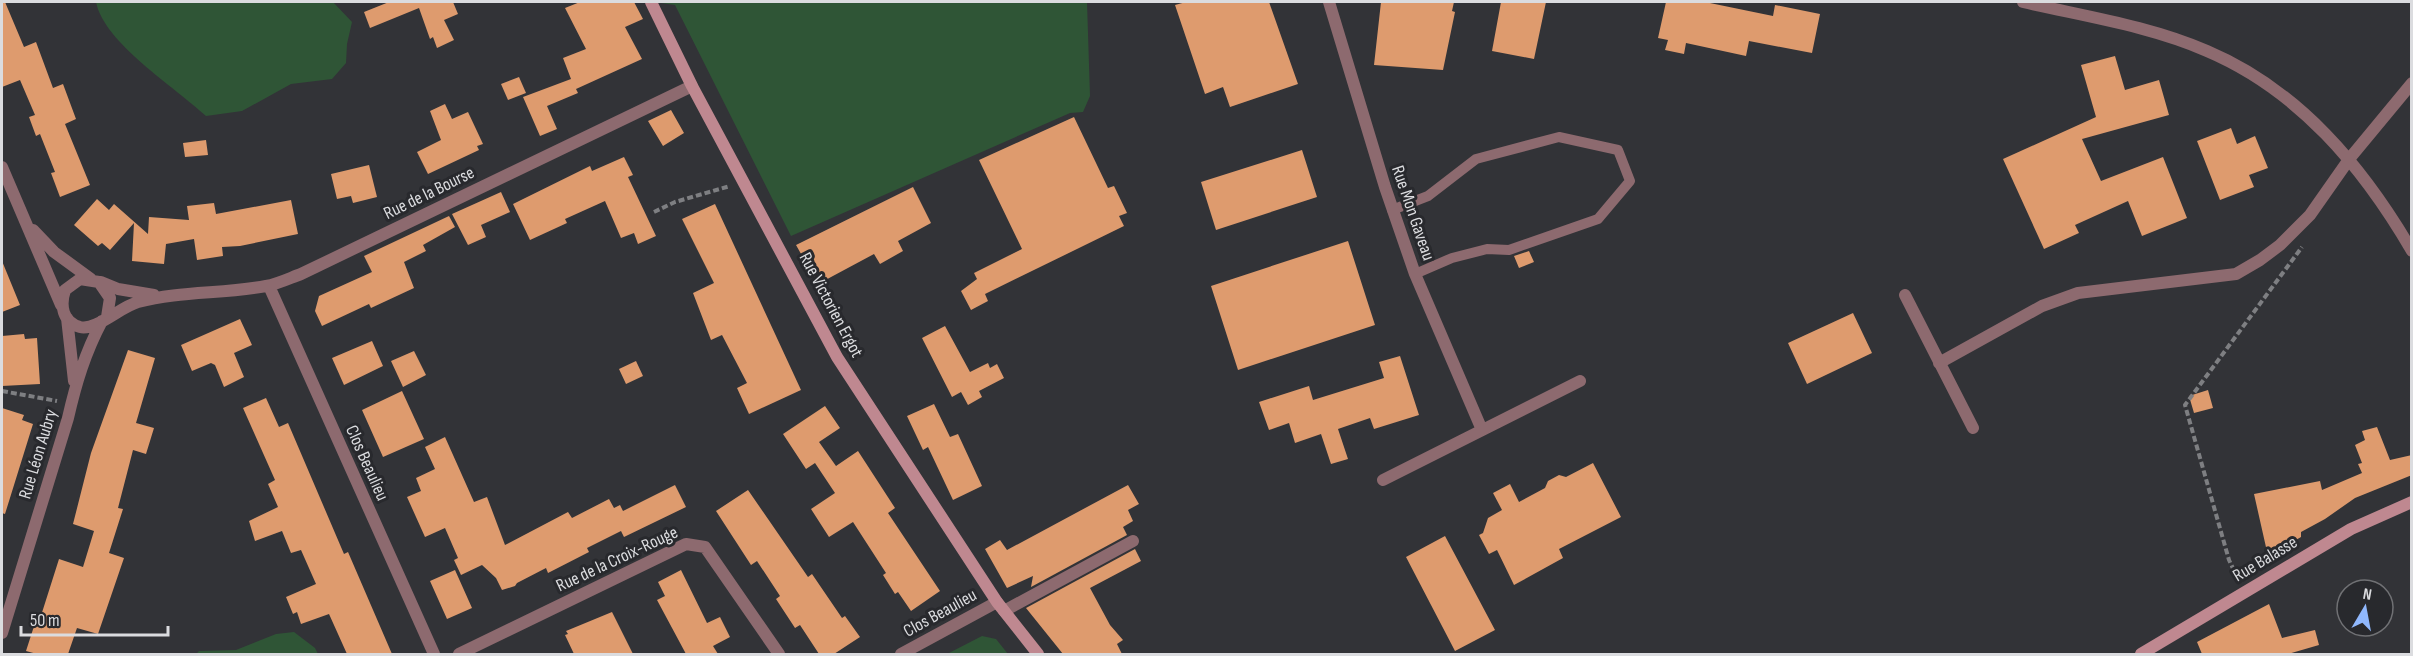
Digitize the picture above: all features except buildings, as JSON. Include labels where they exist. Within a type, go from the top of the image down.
[{"type":"street","name":"Rue Victorien Ergot","points":[[651,2],[692,86],[837,357],[1000,607],[1038,654]]},
{"type":"street","name":"Rue Mon Gaveau","points":[[1329,2],[1392,210],[1415,274],[1482,430]]},
{"type":"street","points":[[2023,2],[2171,38],[2239,65],[2298,108],[2350,158],[2385,205],[2412,251]]},
{"type":"street","points":[[1939,363],[2042,306],[2078,293],[2236,274],[2280,246],[2310,215],[2350,158],[2412,83]]},
{"type":"street","name":"Rue de la Bourse","points":[[104,319],[135,303],[170,296],[268,286],[301,274],[692,86]]},
{"type":"street","name":"Rue de la Bourse","points":[[2,167],[62,306]]},
{"type":"street","name":"Rue de la Bourse","points":[[28,225],[54,252],[95,280],[140,294],[170,296]]},
{"type":"street","points":[[80,279],[95,280],[111,298],[104,319],[88,328],[80,327],[67,318],[62,306],[65,290],[71,283],[80,279]]},
{"type":"street","name":"Clos Beaulieu","points":[[268,286],[434,654]]},
{"type":"street","points":[[1905,295],[1973,428]]},
{"type":"street","name":"Rue Léon Aubry","points":[[67,318],[74,388]]},
{"type":"street","name":"Rue Léon Aubry","points":[[2,633],[74,388],[87,348],[104,319]]},
{"type":"street","points":[[1383,480],[1580,381]]},
{"type":"street","name":"Rue Balasse","points":[[2142,654],[2351,529],[2412,502]]},
{"type":"street","points":[[1000,607],[1133,542]]},
{"type":"street","name":"Rue de la Croix-Rouge","points":[[459,654],[686,544],[705,547],[779,654]]},
{"type":"street","name":"Clos Beaulieu","points":[[901,654],[1000,607]]},
{"type":"lane","points":[[1392,210],[1428,196],[1476,159],[1559,137],[1618,150],[1630,181],[1598,219],[1509,250],[1487,249],[1452,258],[1415,274]]},
{"type":"path","points":[[654,212],[675,202],[729,187],[742,178]]},
{"type":"path","points":[[2245,592],[2229,560],[2185,405],[2306,242]]},
{"type":"path","points":[[2,391],[71,404]]},
{"type":"green space","points":[[96,2],[333,2],[352,22],[346,63],[332,79],[291,84],[242,111],[206,116],[126,48],[112,33]]},
{"type":"green space","points":[[654,2],[1087,2],[1090,96],[1083,112],[1070,113],[791,236],[675,5]]},
{"type":"green space","points":[[294,632],[315,648],[318,654],[196,654],[199,651],[236,650],[276,634]]},
{"type":"green space","points":[[982,636],[996,639],[1008,654],[947,654]]}]
